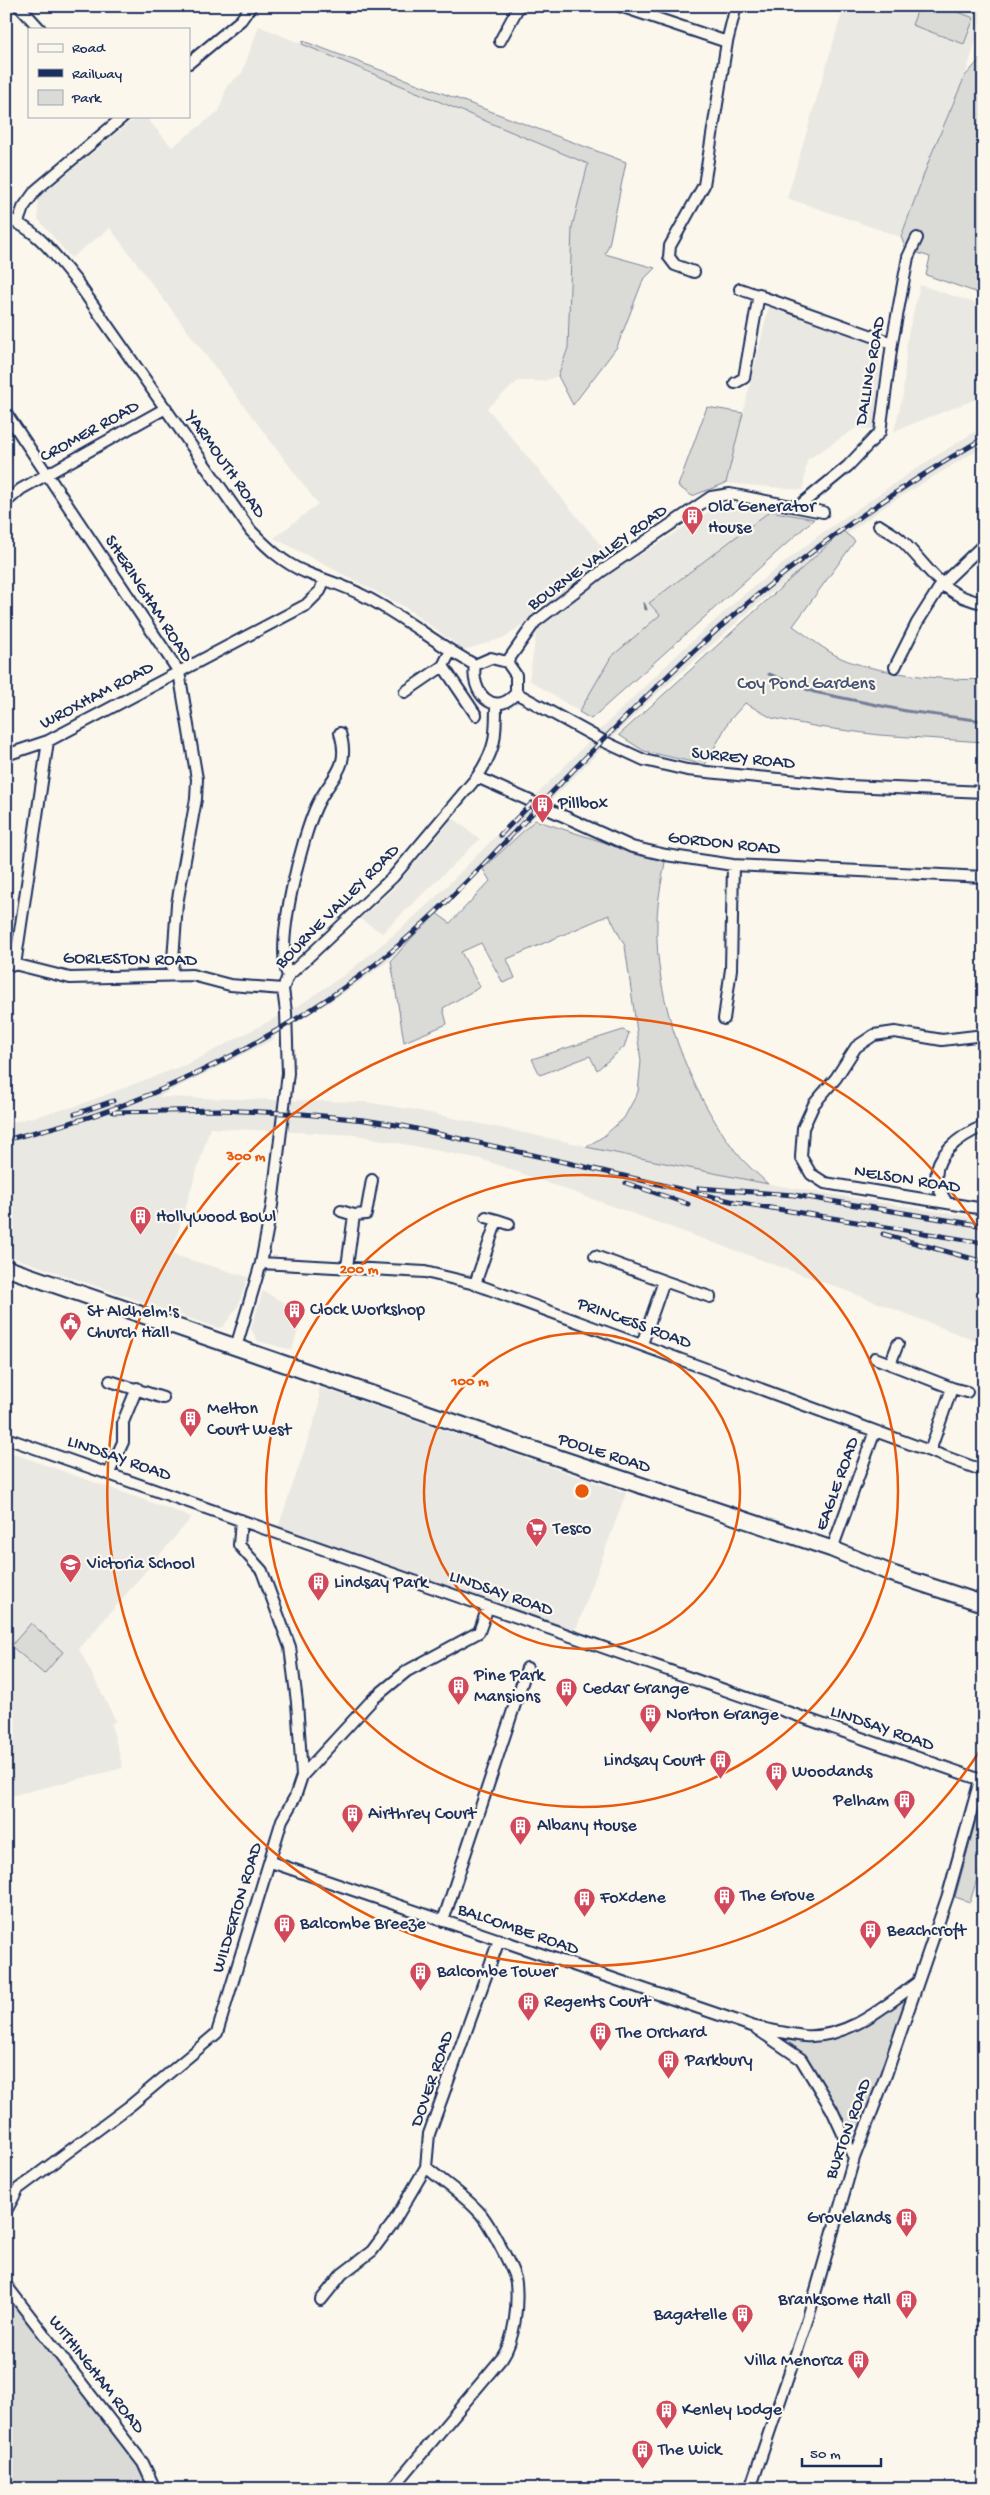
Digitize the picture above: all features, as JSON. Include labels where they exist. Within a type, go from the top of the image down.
[{"type":"highway","name":"POOLE ROAD","points":[[6,1268],[520,1446],[832,1549],[893,1574],[984,1604]]},
{"type":"street","points":[[19,6],[39,28]]},
{"type":"street","points":[[190,62],[241,20],[252,6]]},
{"type":"street","points":[[500,41],[518,6]]},
{"type":"street","points":[[620,6],[727,42]]},
{"type":"street","points":[[694,272],[676,266],[669,257],[670,246],[704,185],[727,42],[736,6]]},
{"type":"street","points":[[18,222],[23,208],[36,190],[122,118]]},
{"type":"street","name":"YARMOUTH ROAD","points":[[6,218],[18,222],[33,232],[53,251],[87,296],[251,530],[279,557],[304,572],[361,594],[407,622],[450,652],[475,665]]},
{"type":"street","name":"DALLING ROAD","points":[[798,507],[848,466],[880,432],[892,342],[908,257],[917,238]]},
{"type":"street","points":[[740,289],[759,294],[892,342]]},
{"type":"street","points":[[735,383],[744,378],[759,294]]},
{"type":"street","name":"CROMER ROAD","points":[[6,502],[22,489],[166,408]]},
{"type":"street","name":"SHERINGHAM ROAD","points":[[6,413],[179,672],[195,755],[197,788],[177,904],[172,974]]},
{"type":"street","name":"BOURNE VALLEY ROAD","points":[[507,662],[535,622],[602,571],[695,508],[720,494],[730,494],[798,507]]},
{"type":"street","points":[[798,507],[823,512]]},
{"type":"street","points":[[879,525],[901,540],[941,584],[970,601],[984,603]]},
{"type":"street","points":[[895,667],[917,623],[941,584],[984,544]]},
{"type":"street","name":"WROXHAM ROAD","points":[[6,756],[48,741],[313,600],[320,591],[324,580]]},
{"type":"street","points":[[405,692],[443,666],[450,652]]},
{"type":"street","points":[[490,658],[507,662],[516,675],[516,693],[505,703],[496,704],[487,700],[477,688],[473,677],[475,665],[490,658]]},
{"type":"street","points":[[443,666],[476,715]]},
{"type":"street","name":"SURREY ROAD","points":[[516,693],[604,742],[636,757],[687,770],[849,786],[984,792]]},
{"type":"street","name":"BOURNE VALLEY ROAD","points":[[233,1346],[261,1263],[272,1205],[288,1072],[286,1012],[283,989],[288,976],[393,877],[477,777],[488,760],[495,742],[496,704]]},
{"type":"street","points":[[288,976],[284,968],[286,927],[294,873],[318,804],[344,759],[340,733]]},
{"type":"street","points":[[11,963],[48,741]]},
{"type":"street","name":"GORDON ROAD","points":[[477,777],[632,847],[666,855],[733,865],[984,877]]},
{"type":"street","points":[[724,1019],[731,968],[733,865]]},
{"type":"street","name":"GORLESTON ROAD","points":[[11,963],[70,978],[172,974],[204,977],[242,987],[283,989]]},
{"type":"street","name":"NELSON ROAD","points":[[984,1035],[942,1040],[895,1032],[874,1035],[856,1047],[836,1078],[814,1104],[803,1128],[801,1157],[811,1174],[825,1183],[984,1209]]},
{"type":"street","points":[[947,1203],[937,1185],[937,1166],[950,1147],[969,1132],[984,1126]]},
{"type":"street","points":[[341,1211],[354,1215],[366,1214],[372,1180]]},
{"type":"street","points":[[347,1267],[354,1215]]},
{"type":"street","points":[[486,1216],[509,1224]]},
{"type":"street","points":[[474,1284],[497,1220]]},
{"type":"street","points":[[595,1256],[710,1297]]},
{"type":"street","name":"PRINCESS ROAD","points":[[261,1263],[425,1272],[474,1284],[642,1344],[984,1471]]},
{"type":"street","points":[[642,1344],[664,1281]]},
{"type":"street","points":[[890,1364],[898,1344]]},
{"type":"street","points":[[875,1358],[967,1392]]},
{"type":"street","points":[[110,1381],[137,1388],[162,1398]]},
{"type":"street","points":[[109,1473],[123,1442],[123,1422],[137,1388]]},
{"type":"street","points":[[930,1452],[952,1388]]},
{"type":"street","name":"EAGLE ROAD","points":[[832,1549],[875,1431]]},
{"type":"street","name":"LINDSAY ROAD","points":[[6,1438],[982,1781]]},
{"type":"street","points":[[240,1520],[239,1544],[262,1571],[290,1647],[302,1776]]},
{"type":"street","name":"WILDERTON ROAD","points":[[6,2211],[18,2189],[131,2104],[217,2033],[271,1862],[282,1820],[295,1797],[302,1776],[372,1698],[407,1671],[479,1632],[488,1607]]},
{"type":"street","points":[[443,1921],[527,1668]]},
{"type":"street","name":"BURTON ROAD","points":[[750,2489],[808,2318],[854,2158],[948,1895],[982,1781]]},
{"type":"street","name":"BALCOMBE ROAD","points":[[271,1862],[755,2028],[806,2036],[844,2030],[882,2008],[918,1982]]},
{"type":"street","name":"DOVER ROAD","points":[[426,2167],[429,2134],[499,1940]]},
{"type":"street","name":"BALCOMBE ROAD","points":[[755,2028],[801,2060],[832,2110],[854,2158]]},
{"type":"street","points":[[321,2300],[342,2274],[372,2251],[392,2223],[426,2167],[480,2212],[500,2246],[516,2281],[514,2320],[506,2352],[392,2489]]},
{"type":"street","name":"WITHINGHAM ROAD","points":[[6,2286],[144,2463],[155,2489]]},
{"type":"shaded area","points":[[844,6],[984,6],[978,34],[965,76],[931,155],[901,237],[787,198]]},
{"type":"shaded area","points":[[259,26],[588,164],[572,227],[568,348],[558,376],[544,381],[518,381],[487,408],[609,555],[506,637],[464,650],[405,607],[274,538],[318,504],[110,228],[71,258],[38,219],[38,198],[135,118],[147,118],[172,147],[219,111],[227,86],[242,73]]},
{"type":"shaded area","points":[[920,285],[984,306],[984,396],[894,431],[903,395],[907,339]]},
{"type":"shaded area","points":[[770,302],[879,343],[880,382],[874,429],[856,428],[807,460],[803,490],[726,483]]},
{"type":"shaded area","points":[[984,426],[984,446],[890,503],[837,541],[755,606],[645,705],[431,922],[387,962],[341,995],[274,1036],[274,1039],[158,1097],[365,1102],[415,1110],[768,1184],[984,1219],[984,1344],[842,1289],[481,1159],[356,1135],[210,1128],[171,1254],[248,1277],[238,1306],[223,1327],[218,1328],[6,1255],[6,1124],[76,1106],[190,1063],[298,1006],[347,973],[436,897],[605,725],[682,650],[743,595],[822,533],[920,466]]},
{"type":"shaded area","points":[[724,502],[814,519],[591,719],[529,680],[537,629],[613,572]]},
{"type":"shaded area","points":[[453,818],[480,839],[382,933],[360,919],[395,887]]},
{"type":"shaded area","points":[[263,1291],[303,1313],[292,1350],[258,1341],[251,1329]]},
{"type":"shaded area","points":[[319,1387],[626,1493],[577,1627],[568,1632],[278,1528],[319,1407]]},
{"type":"shaded area","name":"Victoria School","points":[[6,1451],[192,1517],[79,1649],[116,1721],[111,1724],[123,1768],[6,1797]]},
{"type":"green space","points":[[919,6],[942,6],[974,18],[964,44],[912,25]]},
{"type":"green space","points":[[303,41],[626,162],[609,245],[605,254],[655,268],[643,280],[617,347],[573,405],[558,376],[568,348],[572,227],[588,164],[302,44]]},
{"type":"green space","points":[[984,55],[984,295],[926,275],[930,257],[906,249],[901,237],[931,155],[965,76]]},
{"type":"green space","points":[[707,407],[743,413],[726,483],[692,496],[678,486]]},
{"type":"green space","points":[[770,511],[814,519],[591,719],[579,712],[611,657],[660,615],[649,603]]},
{"type":"green space","name":"Coy Pond Gardens","points":[[843,531],[855,541],[793,626],[841,658],[871,668],[911,675],[952,679],[984,679],[984,742],[879,735],[819,727],[772,718],[745,703],[729,721],[705,765],[644,751],[619,735]]},
{"type":"green space","points":[[535,820],[665,862],[657,922],[661,982],[668,1013],[678,1043],[703,1101],[719,1128],[747,1165],[768,1184],[586,1147],[604,1136],[624,1118],[638,1092],[641,1061],[625,946],[609,915],[507,959],[515,978],[503,983],[481,943],[461,952],[480,987],[443,1008],[447,1024],[404,1042],[391,961],[435,912],[450,923],[490,881],[483,869]]},
{"type":"green space","points":[[623,1030],[629,1033],[624,1047],[597,1070],[590,1056],[540,1075],[532,1059]]},
{"type":"green space","points":[[31,1623],[63,1652],[44,1674],[11,1646]]},
{"type":"green space","points":[[983,1794],[984,1856],[970,1902],[955,1897]]},
{"type":"green space","points":[[918,1982],[854,2158],[801,2060],[758,2028],[806,2036],[844,2030]]},
{"type":"green space","points":[[6,2286],[143,2463],[155,2489],[6,2489]]},
{"type":"waterway","points":[[644,604],[646,609]]},
{"type":"waterway","points":[[769,674],[814,692],[906,711],[984,721]]},
{"type":"railway","points":[[6,1140],[89,1117],[167,1087],[235,1054],[301,1016],[360,976],[392,951],[452,896],[628,715],[734,615],[793,566],[855,520],[984,438]]},
{"type":"railway","points":[[500,835],[532,803]]},
{"type":"railway","points":[[75,1114],[113,1101]]},
{"type":"railway","points":[[113,1112],[221,1110],[303,1114],[364,1120],[403,1126],[735,1202],[984,1243]]},
{"type":"railway","points":[[626,1183],[688,1204]]},
{"type":"railway","points":[[699,1188],[794,1195],[984,1226]]},
{"type":"railway","points":[[883,1234],[984,1262]]},
{"type":"place","name":"Old Generator House","points":[[692,536]]},
{"type":"place","name":"Pillbox","points":[[542,823]]},
{"type":"place","name":"Hollywood Bowl","points":[[140,1236]]},
{"type":"place","name":"Clock Workshop","points":[[294,1329]]},
{"type":"place","name":"St Aldhelm's Church Hall","points":[[71,1341]]},
{"type":"place","name":"Melton Court West","points":[[191,1438]]},
{"type":"place","name":"Tesco","points":[[537,1548]]},
{"type":"place","name":"Victoria School","points":[[71,1583]]},
{"type":"place","name":"Lindsay Park","points":[[318,1602]]},
{"type":"place","name":"Pine Park Mansions","points":[[458,1705]]},
{"type":"place","name":"Cedar Grange","points":[[567,1708]]},
{"type":"place","name":"Norton Grange","points":[[650,1734]]},
{"type":"place","name":"Lindsay Court","points":[[720,1780]]},
{"type":"place","name":"Woodands","points":[[776,1791]]},
{"type":"place","name":"Pelham","points":[[905,1820]]},
{"type":"place","name":"Airthrey Court","points":[[352,1833]]},
{"type":"place","name":"Albany House","points":[[521,1845]]},
{"type":"place","name":"The Grove","points":[[724,1915]]},
{"type":"place","name":"Foxdene","points":[[584,1917]]},
{"type":"place","name":"Balcombe Breeze","points":[[284,1943]]},
{"type":"place","name":"Beachcroft","points":[[871,1950]]},
{"type":"place","name":"Balcombe Tower","points":[[421,1991]]},
{"type":"place","name":"Regents Court","points":[[528,2021]]},
{"type":"place","name":"The Orchard","points":[[600,2052]]},
{"type":"place","name":"Parkbury","points":[[669,2080]]},
{"type":"place","name":"Grovelands","points":[[907,2237]]},
{"type":"place","name":"Branksome Hall","points":[[907,2319]]},
{"type":"place","name":"Bagatelle","points":[[743,2334]]},
{"type":"place","name":"Villa Menorca","points":[[859,2380]]},
{"type":"place","name":"Kenley Lodge","points":[[666,2429]]},
{"type":"place","name":"The Wick","points":[[642,2469]]}]
